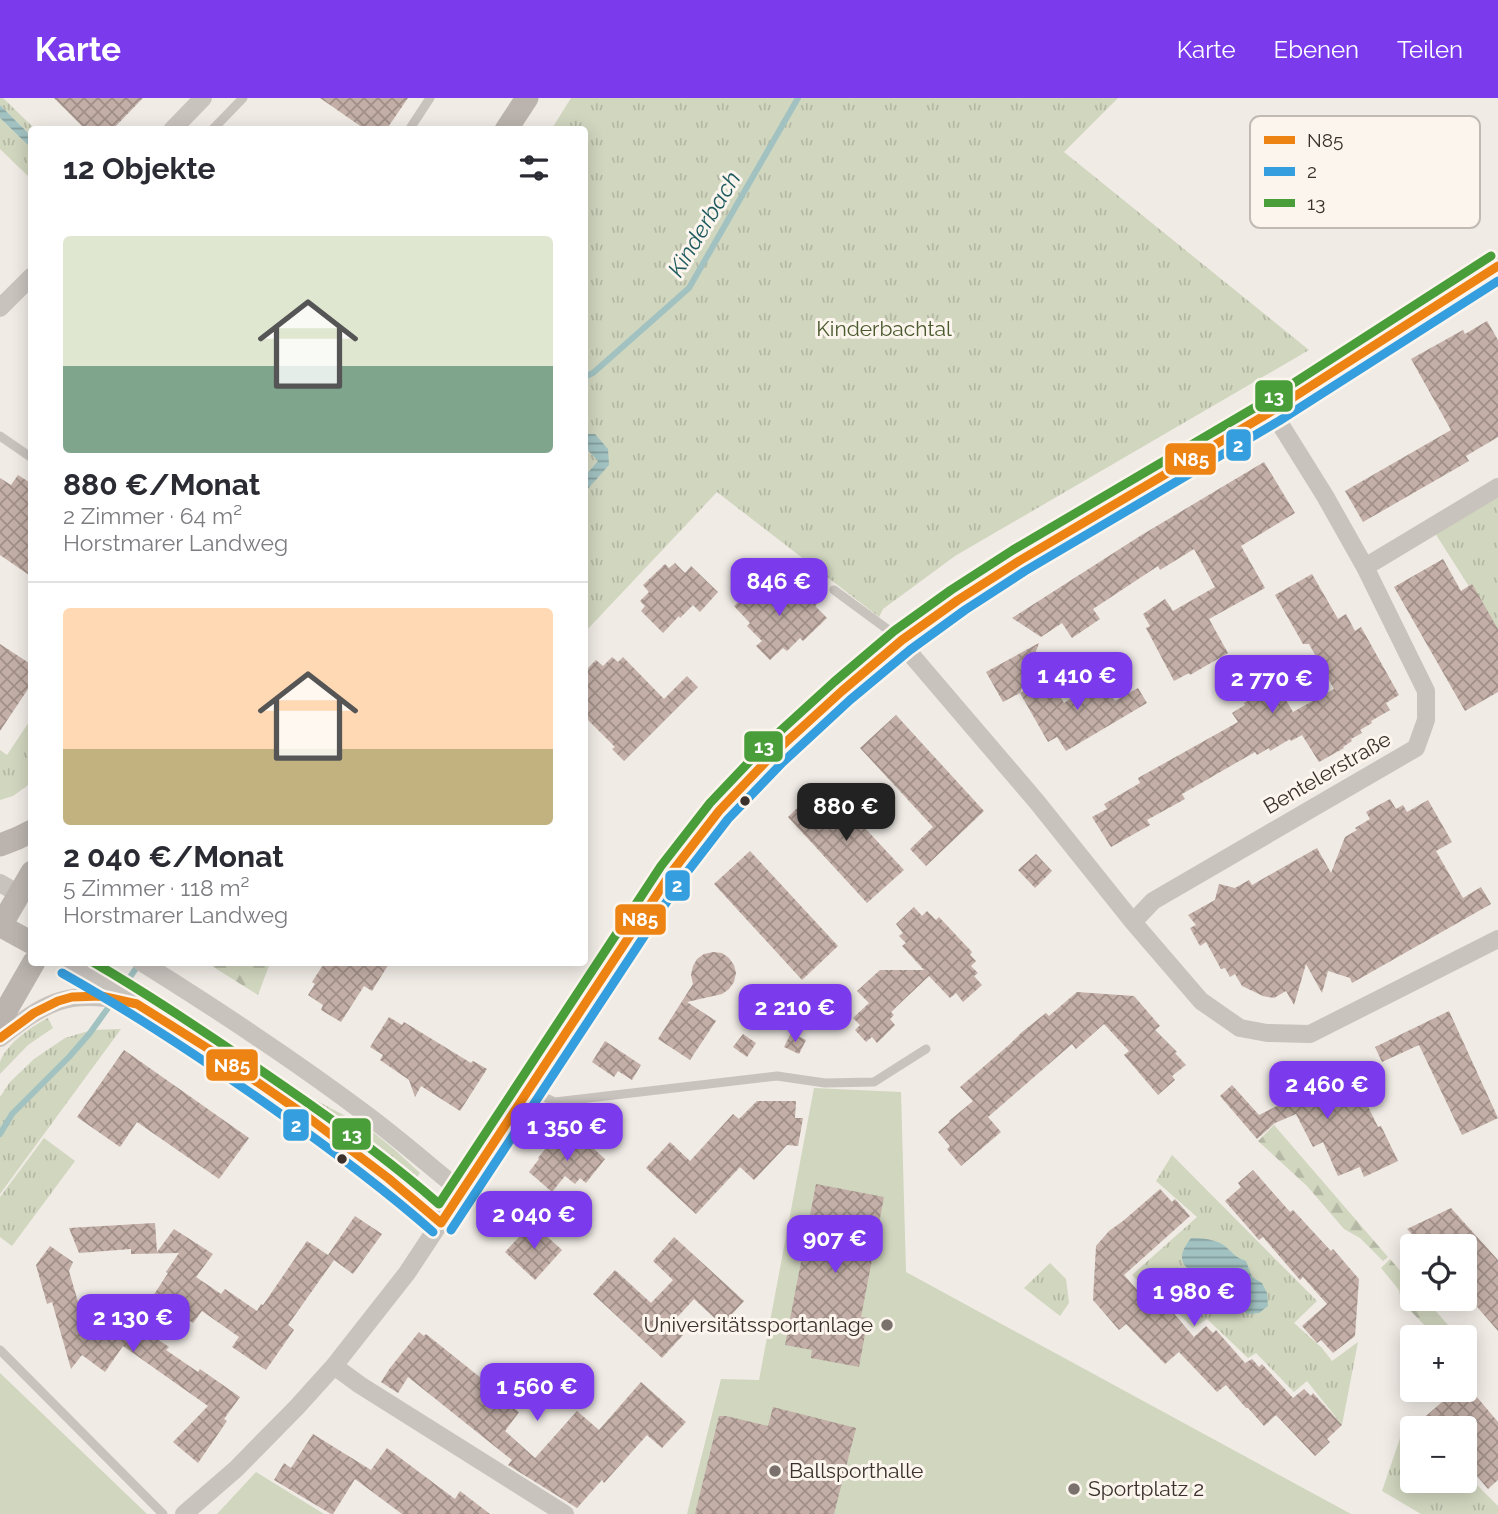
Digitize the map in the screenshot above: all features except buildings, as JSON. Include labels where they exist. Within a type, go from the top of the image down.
[{"type":"main road","points":[[509,126],[527,98]]},
{"type":"main road","points":[[0,845],[28,833]]},
{"type":"main road","points":[[28,878],[17,892],[0,926],[28,941]]},
{"type":"main road","points":[[0,1021],[32,966]]},
{"type":"street","points":[[176,126],[203,98]]},
{"type":"street","points":[[184,1514],[286,1419],[334,1366],[407,1273],[671,873],[719,811],[774,753],[902,640],[958,600],[1272,411],[1498,266]]},
{"type":"street","points":[[0,308],[28,279]]},
{"type":"street","name":"Bentelerstraße","points":[[1133,922],[1153,901],[1416,748],[1426,720],[1426,691],[1365,567],[1272,411]]},
{"type":"street","points":[[1365,567],[1498,487]]},
{"type":"street","points":[[902,640],[1200,1001],[1240,1028],[1267,1033],[1310,1034],[1498,939]]},
{"type":"street","points":[[73,966],[103,991],[130,1001],[219,1056],[328,1132],[441,1223]]},
{"type":"street","points":[[150,966],[338,1093],[462,1192]]},
{"type":"street","points":[[0,1038],[26,1017],[47,1006],[103,991]]},
{"type":"street","points":[[334,1366],[565,1514]]},
{"type":"lane","points":[[216,126],[243,98]]},
{"type":"lane","points":[[412,126],[430,98]]},
{"type":"lane","points":[[0,436],[28,455]]},
{"type":"lane","points":[[834,590],[902,640]]},
{"type":"lane","points":[[528,1090],[555,1102],[777,1076],[825,1083],[874,1082],[926,1049]]},
{"type":"lane","points":[[0,1350],[163,1514]]},
{"type":"green space","points":[[0,98],[3,98],[32,126],[28,126],[28,133],[0,105]]},
{"type":"green space","name":"Kinderbachtal","points":[[571,98],[1118,98],[1064,152],[1309,350],[955,556],[883,609],[879,617],[717,492],[588,629],[588,126],[554,126]]},
{"type":"green space","points":[[0,118],[28,145],[28,176],[0,149]]},
{"type":"green space","points":[[1498,492],[1498,632],[1433,530]]},
{"type":"green space","points":[[28,724],[28,785],[13,796],[0,800],[0,750],[7,755]]},
{"type":"green space","points":[[94,966],[107,966],[212,1031],[306,1095],[368,1128],[420,1173],[413,1183],[335,1123],[173,1014]]},
{"type":"green space","points":[[212,966],[269,966],[258,995]]},
{"type":"green space","points":[[48,1018],[53,1028],[28,1045],[0,1074],[3,1055],[14,1042]]},
{"type":"green space","points":[[121,1029],[0,1194],[0,1097],[10,1082],[34,1059],[65,1038],[92,1030]]},
{"type":"green space","name":"Universitätssportanlage","points":[[814,1088],[901,1092],[906,1272],[1351,1514],[687,1514],[721,1379],[759,1380]]},
{"type":"green space","points":[[1274,1125],[1388,1257],[1383,1261],[1360,1238],[1344,1229],[1307,1186],[1258,1141]]},
{"type":"green space","points":[[44,1138],[75,1161],[12,1246],[0,1237],[0,1197]]},
{"type":"green space","points":[[1172,1155],[1317,1301],[1294,1323],[1322,1348],[1332,1361],[1358,1342],[1342,1425],[1307,1381],[1294,1392],[1256,1353],[1248,1358],[1207,1319],[1193,1328],[1156,1291],[1150,1294],[1132,1275],[1197,1217],[1156,1181]]},
{"type":"green space","points":[[1390,1259],[1400,1270],[1400,1296],[1399,1290],[1381,1268]]},
{"type":"green space","points":[[1050,1263],[1066,1279],[1069,1303],[1060,1316],[1024,1288]]},
{"type":"green space","points":[[1411,1311],[1436,1311],[1448,1325],[1424,1325]]},
{"type":"green space","points":[[0,1373],[147,1514],[0,1514]]},
{"type":"green space","points":[[1400,1438],[1400,1493],[1477,1493],[1477,1485],[1498,1506],[1498,1514],[1421,1514],[1382,1491]]},
{"type":"green space","points":[[256,1472],[324,1514],[217,1514]]},
{"type":"water","points":[[0,105],[28,133],[28,145],[0,118]]},
{"type":"water","points":[[588,434],[595,434],[608,449],[609,465],[588,489],[588,473],[598,461],[588,450]]},
{"type":"water","points":[[1191,1238],[1218,1242],[1246,1261],[1252,1277],[1262,1283],[1267,1293],[1268,1306],[1259,1313],[1247,1314],[1236,1303],[1205,1286],[1182,1259]]},
{"type":"waterway","name":"Kinderbach","points":[[588,375],[689,288],[798,98]]},
{"type":"waterway","name":"Kinderbach","points":[[121,990],[138,966]]},
{"type":"waterway","name":"Kinderbach","points":[[0,1134],[12,1114],[69,1057],[113,1001]]},
{"type":"transit line","name":"13","points":[[100,966],[189,1022],[342,1127],[439,1204],[661,866],[710,803],[766,744],[834,682],[894,631],[951,590],[1013,550],[1266,401],[1491,256]]},
{"type":"transit line","name":"N85","points":[[441,1223],[671,873],[719,811],[774,753],[842,691],[902,640],[958,600],[1272,411],[1498,266]]},
{"type":"transit line","name":"2","points":[[451,1230],[681,880],[728,819],[783,762],[850,700],[910,650],[1025,571],[1279,421],[1498,281]]},
{"type":"transit line","name":"2","points":[[62,973],[218,1070],[352,1166],[433,1232]]},
{"type":"transit line","name":"N85","points":[[0,1038],[34,1013],[72,997],[101,996],[137,1004],[212,1051],[305,1115],[388,1178],[441,1223]]},
{"type":"place","name":"Universitätssportanlage","points":[[887,1325]]},
{"type":"place","name":"Ballsporthalle","points":[[775,1471]]},
{"type":"place","name":"Sportplatz 2","points":[[1074,1489]]}]
